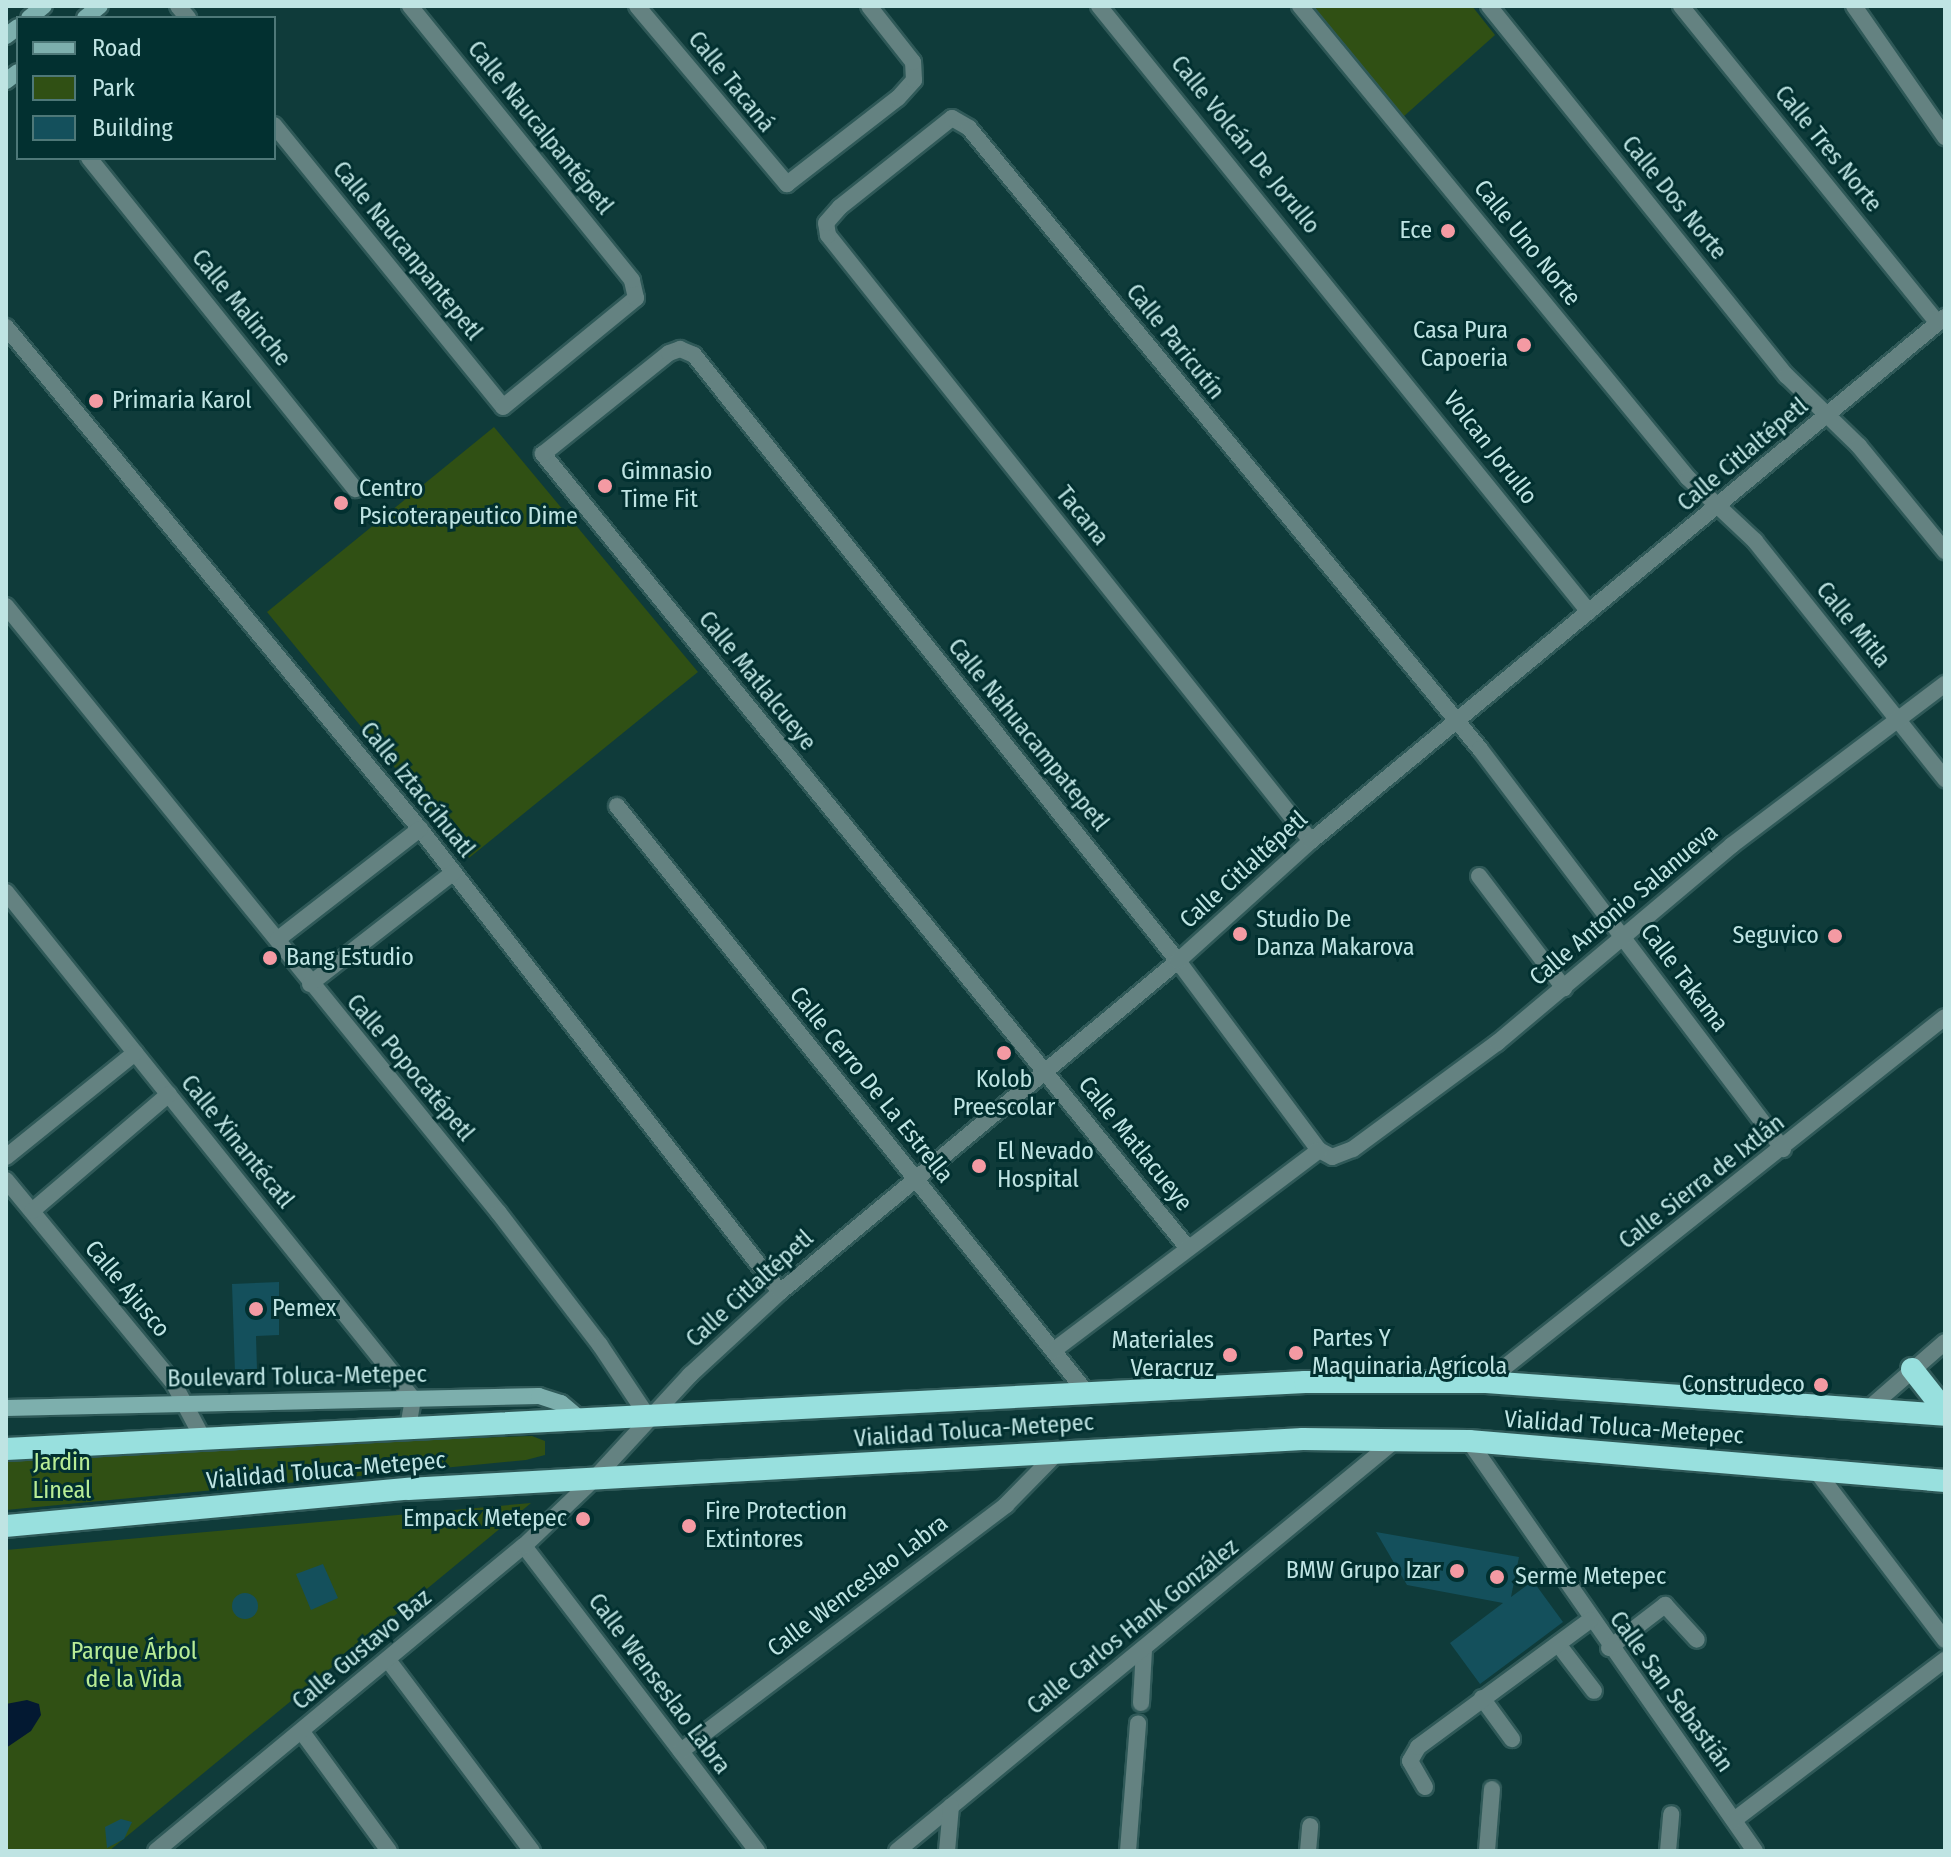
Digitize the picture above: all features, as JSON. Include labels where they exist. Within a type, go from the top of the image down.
[{"type":"highway","points":[[1912,1369],[1945,1413]]},
{"type":"highway","name":"Vialidad Toluca-Metepec","points":[[6,1449],[201,1435],[648,1417],[1305,1382],[1486,1382],[1945,1413]]},
{"type":"highway","name":"Vialidad Toluca-Metepec","points":[[6,1526],[408,1489],[1057,1453],[1129,1446],[1398,1438],[1814,1468],[1945,1481]]},
{"type":"main road","name":"Boulevard Toluca-Metepec","points":[[6,1408],[539,1396],[561,1403],[581,1420]]},
{"type":"street","name":"Calle Naucalpantépetl","points":[[410,6],[632,280],[636,298],[503,407]]},
{"type":"street","name":"Calle Tacaná","points":[[637,6],[779,179],[789,184],[908,89],[914,80],[913,62],[869,6]]},
{"type":"street","name":"Calle Uno Norte","points":[[1300,6],[1678,466],[1718,508]]},
{"type":"street","name":"Calle Dos Norte","points":[[1489,6],[1787,376],[1859,446],[1945,551]]},
{"type":"street","name":"Calle Tres Norte","points":[[1681,6],[1941,320]]},
{"type":"street","points":[[1854,6],[1945,137]]},
{"type":"street","name":"Calle Volcán De Jorullo","points":[[1102,7],[1353,314]]},
{"type":"street","name":"Calle Paricutín","points":[[830,217],[946,121],[964,123],[1456,725]]},
{"type":"street","name":"Calle Naucanpantepetl","points":[[276,127],[503,407]]},
{"type":"street","name":"Calle Malinche","points":[[91,160],[355,489]]},
{"type":"street","name":"Tacana","points":[[830,217],[828,235],[844,259],[1311,841]]},
{"type":"street","name":"Volcan Jorullo","points":[[1353,314],[1589,612]]},
{"type":"street","name":"Calle Citlaltépetl","points":[[594,1479],[648,1417],[780,1292],[1178,961],[1311,841],[1456,725],[1941,320]]},
{"type":"street","name":"Calle Iztaccíhuatl","points":[[6,327],[420,829],[780,1292]]},
{"type":"street","name":"Calle Nahuacampatepetl","points":[[680,349],[704,367],[1178,961],[1326,1153]]},
{"type":"street","name":"Calle Matlalcueye","points":[[680,349],[543,454],[1046,1071]]},
{"type":"street","name":"Calle Mitla","points":[[1718,508],[1755,541],[1945,779]]},
{"type":"street","name":"Calle Popocatépetl","points":[[6,606],[499,1213],[600,1345],[648,1417]]},
{"type":"street","name":"Calle Antonio Salanueva","points":[[1054,1350],[1187,1247],[1326,1153],[1353,1149],[1564,988],[1744,836],[1945,684]]},
{"type":"street","name":"Calle Takama","points":[[1456,725],[1623,936],[1783,1149]]},
{"type":"street","name":"Calle Cerro De La Estrella","points":[[617,806],[1087,1393]]},
{"type":"street","points":[[278,939],[420,829]]},
{"type":"street","points":[[310,984],[454,872]]},
{"type":"street","points":[[1479,876],[1564,988]]},
{"type":"street","name":"Calle Xinantécatl","points":[[6,892],[413,1399]]},
{"type":"street","name":"Calle Sierra de Ixtlán","points":[[1486,1382],[1783,1149],[1945,1017]]},
{"type":"street","points":[[6,1157],[135,1053]]},
{"type":"street","name":"Calle Matlacueye","points":[[1046,1071],[1187,1247]]},
{"type":"street","points":[[32,1211],[169,1094]]},
{"type":"street","name":"Calle Ajusco","points":[[6,1180],[185,1402],[201,1435]]},
{"type":"street","points":[[1867,1410],[1945,1342]]},
{"type":"street","points":[[408,1428],[413,1399]]},
{"type":"street","name":"Calle Carlos Hank González","points":[[897,1851],[1398,1438]]},
{"type":"street","name":"Calle San Sebastián","points":[[1469,1441],[1609,1648],[1755,1851]]},
{"type":"street","name":"Calle Wenceslao Labra","points":[[681,1751],[1006,1505],[1057,1453]]},
{"type":"street","points":[[1814,1468],[1945,1640]]},
{"type":"street","name":"Calle Gustavo Baz","points":[[156,1851],[175,1845],[302,1732],[524,1546],[594,1479]]},
{"type":"street","name":"Calle Wenseslao Labra","points":[[524,1546],[757,1851]]},
{"type":"street","points":[[1609,1648],[1665,1605],[1697,1640]]},
{"type":"street","points":[[1425,1787],[1413,1767],[1412,1755],[1482,1698],[1590,1620]]},
{"type":"street","points":[[1558,1644],[1594,1691]]},
{"type":"street","points":[[1141,1703],[1144,1649]]},
{"type":"street","points":[[388,1660],[532,1851]]},
{"type":"street","points":[[1734,1820],[1945,1660]]},
{"type":"street","points":[[1482,1698],[1512,1739]]},
{"type":"street","points":[[1128,1851],[1138,1723]]},
{"type":"street","points":[[302,1732],[389,1851]]},
{"type":"street","points":[[1487,1851],[1492,1789]]},
{"type":"street","points":[[947,1851],[951,1806]]},
{"type":"street","points":[[1668,1851],[1671,1814]]},
{"type":"street","points":[[1308,1851],[1310,1826]]},
{"type":"green space","points":[[1310,6],[1472,6],[1495,35],[1403,117]]},
{"type":"green space","points":[[494,427],[698,672],[469,858],[267,612]]},
{"type":"green space","name":"Jardin Lineal","points":[[532,1436],[545,1441],[545,1455],[526,1460],[6,1510],[6,1453]]},
{"type":"green space","name":"Parque Árbol de la Vida","points":[[531,1503],[109,1851],[6,1851],[6,1550]]},
{"type":"water","points":[[27,1700],[39,1704],[41,1715],[31,1731],[6,1748],[6,1704]]},
{"type":"building","name":"Pemex","points":[[279,1282],[279,1335],[256,1336],[257,1371],[235,1372],[232,1284]]},
{"type":"building","points":[[1376,1532],[1519,1557],[1511,1597],[1533,1581],[1563,1622],[1480,1684],[1450,1643],[1503,1603],[1407,1585]]},
{"type":"building","points":[[323,1564],[338,1598],[311,1610],[296,1574]]},
{"type":"building","points":[[245,1593],[254,1597],[258,1606],[254,1615],[245,1619],[236,1615],[232,1606],[236,1597]]},
{"type":"building","points":[[121,1819],[132,1822],[124,1839],[107,1848],[105,1827]]},
{"type":"place","name":"Ece","points":[[1448,231]]},
{"type":"place","name":"Casa Pura Capoeria","points":[[1524,345]]},
{"type":"place","name":"Primaria Karol","points":[[96,401]]},
{"type":"place","name":"Gimnasio Time Fit","points":[[605,486]]},
{"type":"place","name":"Centro Psicoterapeutico Dime","points":[[341,503]]},
{"type":"place","name":"Studio De Danza Makarova","points":[[1240,934]]},
{"type":"place","name":"Seguvico","points":[[1835,936]]},
{"type":"place","name":"Bang Estudio","points":[[270,958]]},
{"type":"place","name":"Kolob Preescolar","points":[[1004,1053]]},
{"type":"place","name":"El Nevado Hospital","points":[[979,1166]]},
{"type":"place","name":"Pemex","points":[[256,1309]]},
{"type":"place","name":"Partes Y Maquinaria Agrícola","points":[[1296,1353]]},
{"type":"place","name":"Materiales Veracruz","points":[[1230,1355]]},
{"type":"place","name":"Construdeco","points":[[1821,1385]]},
{"type":"place","name":"Empack Metepec","points":[[583,1519]]},
{"type":"place","name":"Fire Protection Extintores","points":[[689,1526]]},
{"type":"place","name":"BMW Grupo Izar","points":[[1457,1571]]},
{"type":"place","name":"Serme Metepec","points":[[1497,1577]]}]
